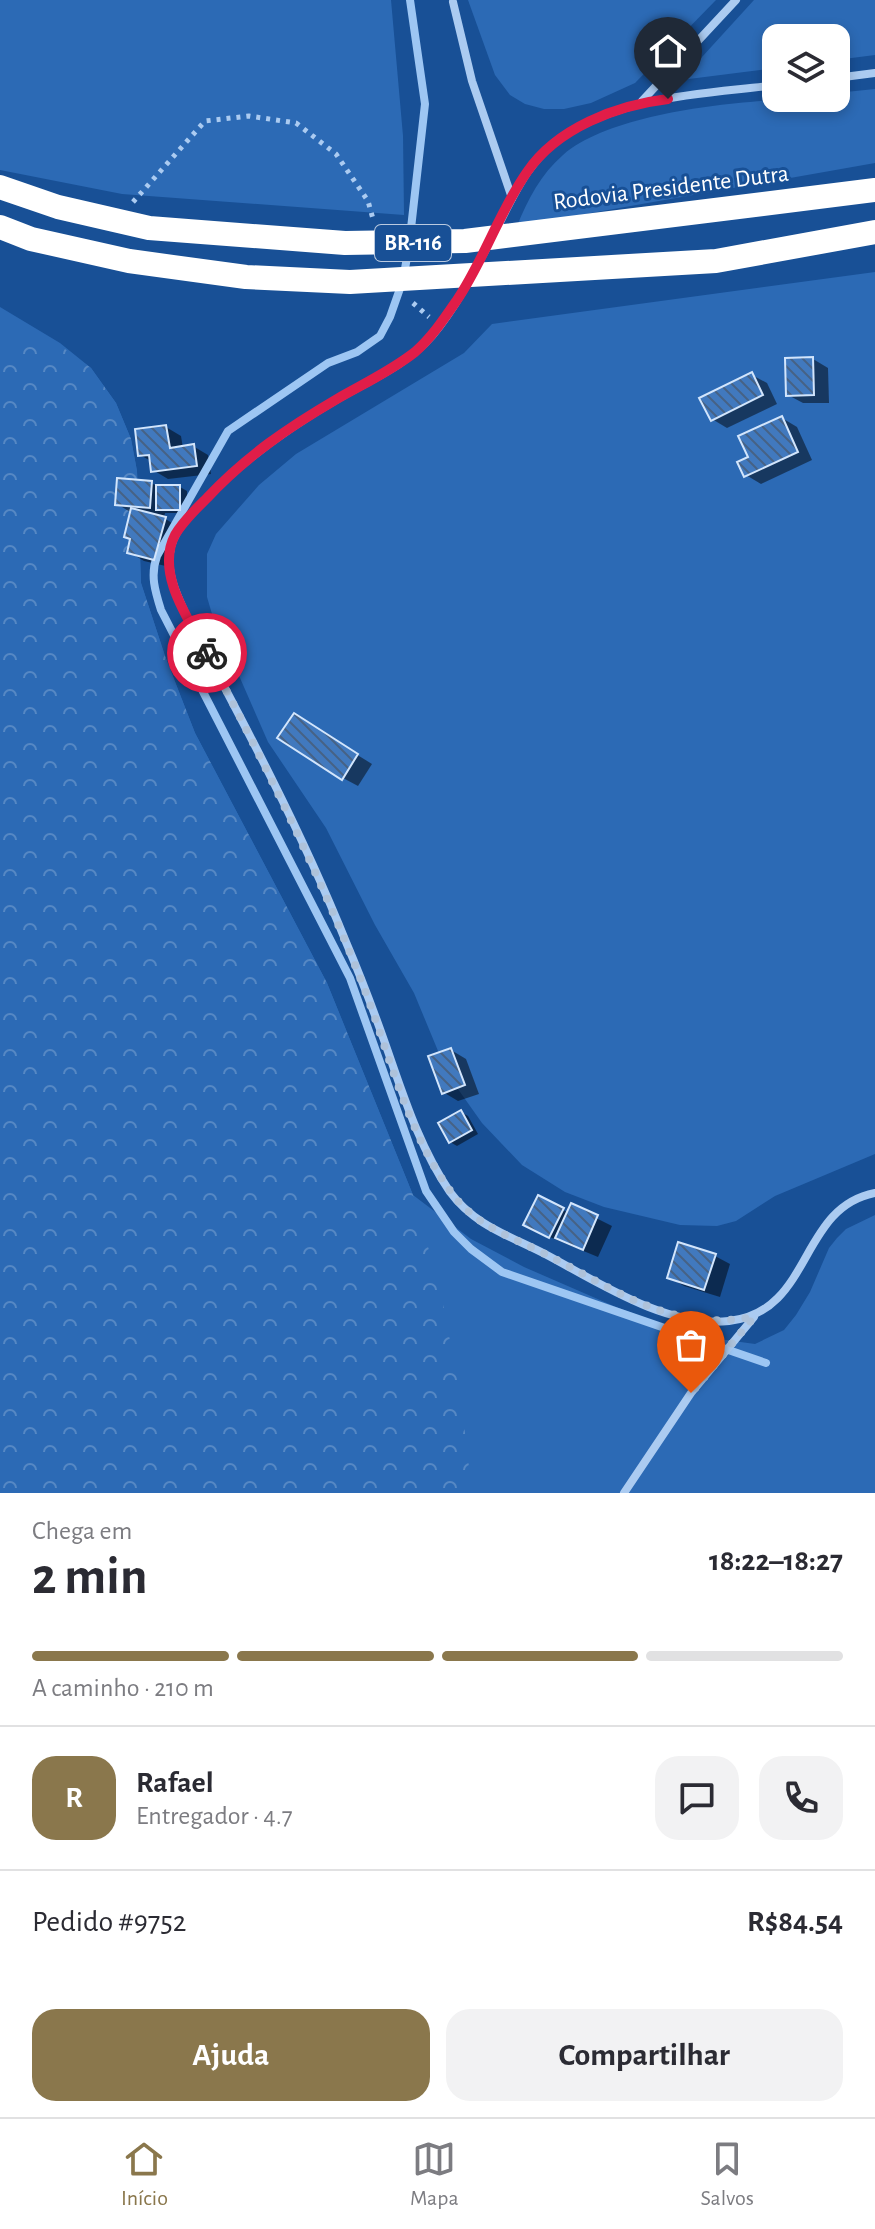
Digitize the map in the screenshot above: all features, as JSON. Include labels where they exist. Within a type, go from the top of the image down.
[{"type":"highway","name":"Rodovia Presidente Dutra","points":[[0,187],[58,207],[149,228],[345,243],[465,241],[875,190]]},
{"type":"highway","name":"BR-116","points":[[0,227],[31,239],[129,261],[246,277],[378,281],[716,261],[875,232]]},
{"type":"street","points":[[641,102],[736,0]]},
{"type":"street","points":[[453,2],[472,81],[512,198]]},
{"type":"street","points":[[850,76],[875,73]]},
{"type":"street","points":[[754,1317],[709,1322],[666,1313],[639,1303],[535,1249],[503,1236],[468,1212],[451,1192],[413,1123],[373,1008],[318,873],[176,591],[170,551],[175,536],[188,518],[251,456],[324,407],[394,367],[430,339],[469,283],[525,175],[552,144],[580,127],[641,102],[762,87]]},
{"type":"street","points":[[624,1493],[711,1367],[754,1317],[777,1302],[787,1291],[827,1221],[847,1203],[875,1193]]},
{"type":"path","points":[[117,221],[205,121],[249,116],[296,123],[336,154],[368,201],[376,230]]},
{"type":"green space","points":[[0,0],[391,0],[403,136],[404,215],[122,194],[0,170]]},
{"type":"green space","points":[[468,0],[716,0],[635,83],[591,103],[564,109],[544,109],[525,104],[510,95],[495,75]]},
{"type":"green space","points":[[754,0],[875,0],[875,55],[850,58],[850,24],[762,24],[762,70],[681,80]]},
{"type":"green space","points":[[875,89],[875,163],[517,226],[536,188],[555,162],[587,139],[618,126],[693,109],[762,101],[762,112],[850,112],[850,92]]},
{"type":"green space","points":[[875,272],[875,1154],[775,1196],[736,1221],[717,1226],[680,1225],[604,1207],[565,1192],[522,1165],[482,1123],[448,1075],[414,993],[375,925],[326,828],[268,742],[212,614],[207,597],[207,554],[216,534],[259,485],[296,454],[464,353],[492,324]]},
{"type":"green space","points":[[0,307],[60,343],[91,368],[116,403],[131,439],[137,471],[141,583],[165,656],[195,733],[327,983],[413,1195],[471,1239],[524,1267],[676,1329],[755,1344],[784,1330],[796,1315],[837,1238],[846,1229],[875,1215],[875,1493],[0,1493]]},
{"type":"green space","points":[[47,336],[91,368],[116,403],[131,439],[137,471],[141,583],[165,656],[195,733],[327,983],[413,1195],[440,1288],[461,1399],[472,1493],[0,1493],[0,353]]},
{"type":"building","points":[[813,357],[814,395],[786,396],[785,358]]},
{"type":"building","points":[[752,372],[763,395],[711,421],[699,398]]},
{"type":"building","points":[[782,416],[798,452],[744,477],[737,462],[748,457],[738,436]]},
{"type":"building","points":[[166,425],[170,448],[194,444],[197,466],[151,472],[149,455],[138,456],[135,429]]},
{"type":"building","points":[[117,478],[152,481],[150,508],[115,505]]},
{"type":"building","points":[[156,485],[180,485],[180,510],[156,510]]},
{"type":"building","points":[[131,508],[166,517],[154,560],[127,553],[130,539],[124,537]]},
{"type":"building","points":[[294,713],[358,754],[342,780],[277,738]]},
{"type":"building","points":[[451,1048],[465,1085],[442,1094],[428,1056]]},
{"type":"building","points":[[461,1110],[472,1130],[449,1143],[438,1123]]},
{"type":"building","points":[[538,1195],[564,1208],[549,1238],[523,1225]]},
{"type":"building","points":[[571,1203],[598,1215],[583,1250],[555,1238]]},
{"type":"building","points":[[678,1242],[716,1254],[704,1290],[667,1278]]},
{"type":"waterway","points":[[410,0],[425,104],[409,246],[403,280],[390,317],[380,336],[357,352],[328,363],[228,431],[157,556],[154,576],[157,596],[161,610],[350,978],[426,1191],[454,1232],[502,1272],[766,1363]]},
{"type":"way so far","points":[[207,653],[318,873],[373,1008],[413,1123],[451,1192],[468,1212],[503,1236],[535,1249],[639,1303],[666,1313],[709,1322],[754,1317],[691,1393]]},
{"type":"route","points":[[207,653],[172,583],[170,551],[175,536],[188,518],[223,481],[278,436],[394,367],[430,339],[469,283],[525,175],[552,144],[597,119],[641,102],[668,99]]}]
